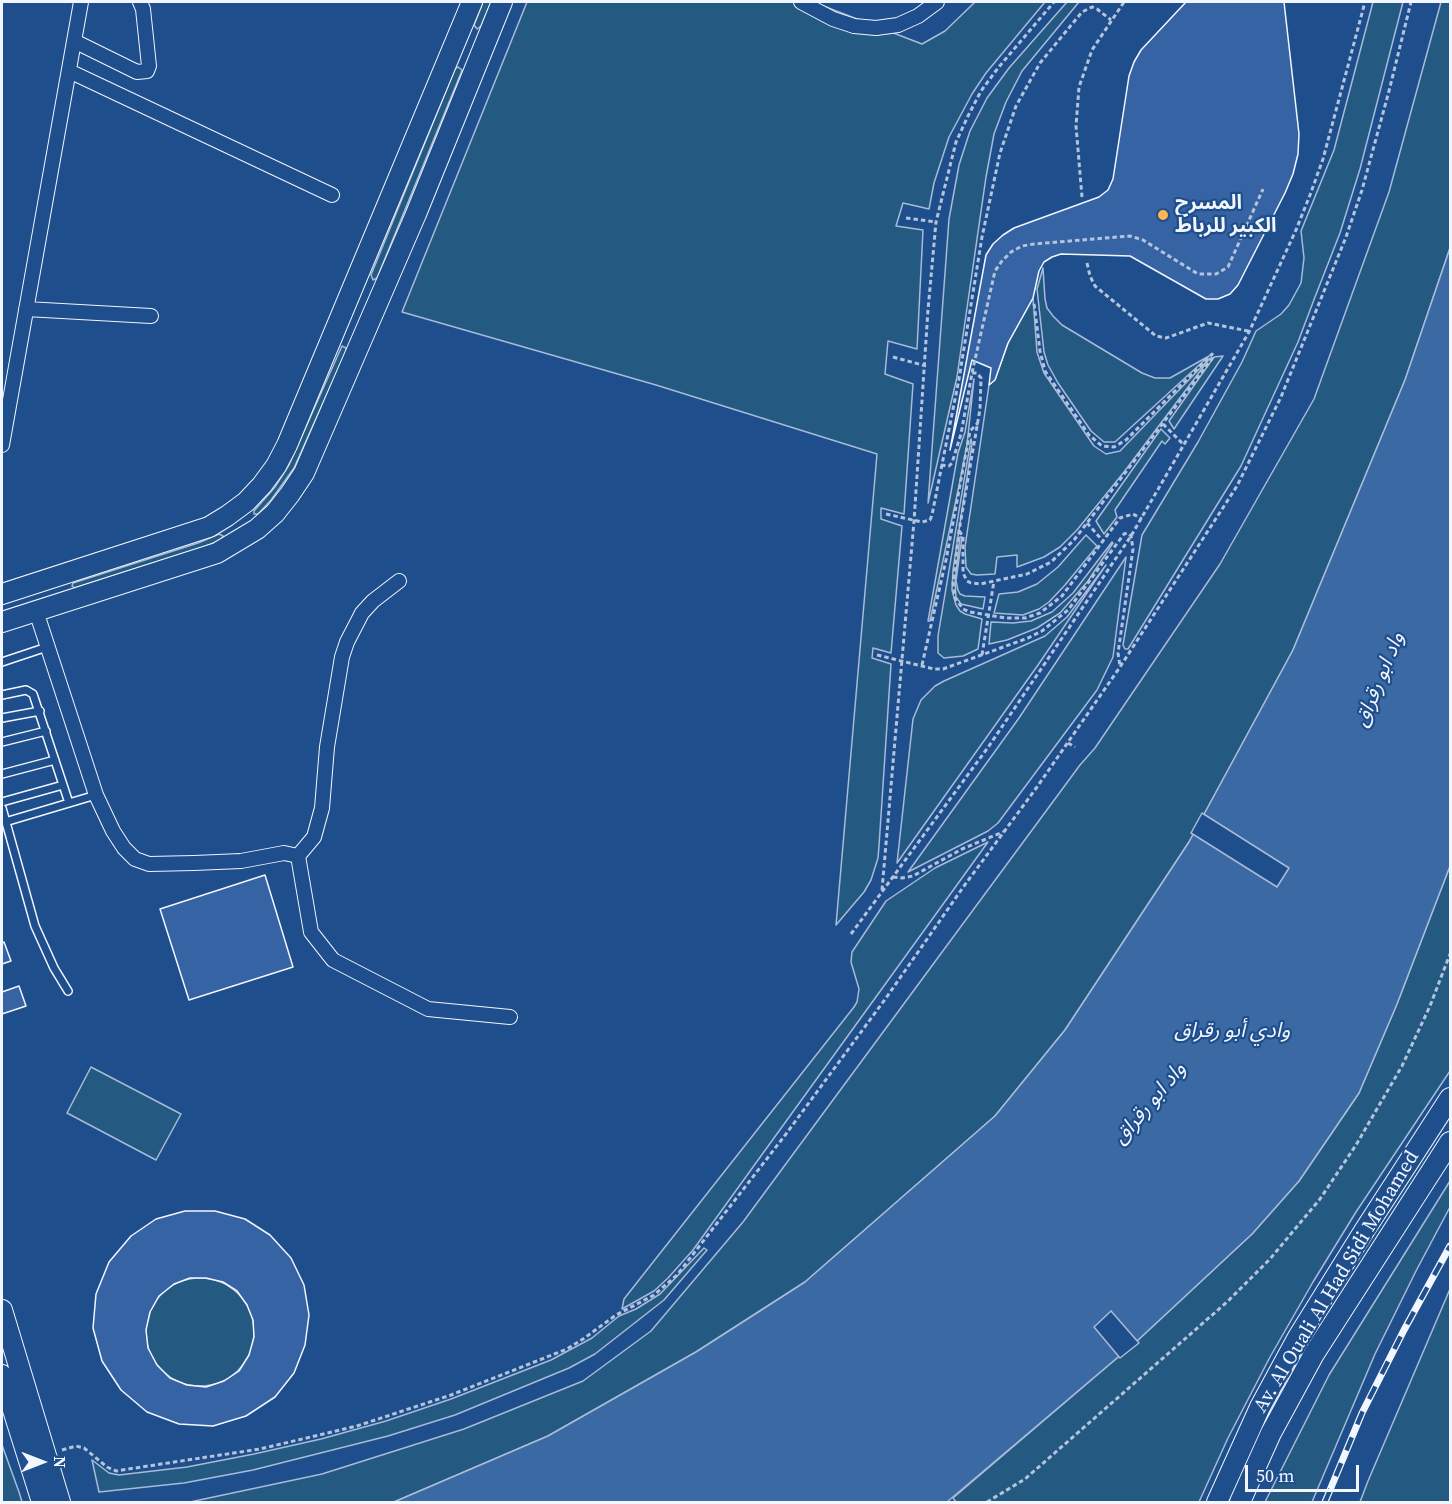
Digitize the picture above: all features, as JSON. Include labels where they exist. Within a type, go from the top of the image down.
[{"type":"street","points":[[2,445],[81,2]]},
{"type":"street","points":[[74,41],[137,72],[147,71],[149,66],[143,9],[140,2]]},
{"type":"street","points":[[2,594],[189,534],[227,516],[246,502],[262,485],[276,466],[472,2]]},
{"type":"street","points":[[2,622],[217,553],[244,538],[275,513],[304,473],[502,2]]},
{"type":"street","points":[[801,2],[833,19],[854,26],[876,28],[898,25],[918,16],[937,2]]},
{"type":"street","points":[[454,45],[480,56]]},
{"type":"street","points":[[69,70],[333,195]]},
{"type":"street","points":[[344,308],[370,319]]},
{"type":"street","points":[[26,309],[151,316]]},
{"type":"street","points":[[227,516],[244,538]]},
{"type":"street","points":[[399,581],[373,601],[358,620],[342,657],[327,747],[322,808],[314,837],[298,856],[311,932],[333,960],[428,1009],[510,1017]]},
{"type":"street","points":[[36,611],[96,795],[124,848],[135,859],[148,864],[241,861],[284,853],[298,856]]},
{"type":"street","name":"Av. Al Ouali Al Had Sidi Mohamed","points":[[1217,1503],[1260,1407],[1298,1337],[1450,1098]]},
{"type":"street","name":"Av. Al Ouali Al Had Sidi Mohamed","points":[[1240,1503],[1272,1433],[1314,1354],[1450,1142]]},
{"type":"street","points":[[2,1310],[49,1495]]},
{"type":"street","points":[[2,1375],[49,1495]]},
{"type":"lane","points":[[2,662],[47,647]]},
{"type":"lane","points":[[2,695],[26,690],[33,694],[69,803]]},
{"type":"lane","points":[[2,718],[40,711]]},
{"type":"lane","points":[[2,742],[46,732]]},
{"type":"lane","points":[[2,774],[55,760]]},
{"type":"lane","points":[[2,802],[63,785]]},
{"type":"lane","points":[[5,822],[96,795]]},
{"type":"lane","points":[[2,808],[35,926],[68,992]]},
{"type":"path","points":[[882,892],[914,521],[936,222],[954,151],[981,91],[1054,2]]},
{"type":"path","points":[[1082,197],[1077,126],[1079,87],[1092,50],[1124,2]]},
{"type":"path","points":[[851,934],[1010,717],[1131,536],[1249,332],[1296,230],[1323,159],[1365,2]]},
{"type":"path","points":[[60,1450],[76,1446],[84,1448],[106,1467],[116,1471],[216,1457],[337,1431],[451,1395],[549,1356],[583,1339],[616,1315],[654,1295],[677,1275],[736,1201],[1068,743],[1237,486],[1281,397],[1346,237],[1362,190],[1411,2]]},
{"type":"path","points":[[886,514],[914,521],[930,520],[960,371],[984,225],[1007,129],[1016,106],[1040,63],[1082,12],[1092,7],[1111,20]]},
{"type":"path","points":[[941,465],[949,466],[952,463],[996,271],[1011,252],[1022,246],[1034,244],[1130,236],[1143,240],[1197,274],[1216,274],[1228,267],[1263,189]]},
{"type":"path","points":[[906,218],[936,222]]},
{"type":"path","points":[[1087,263],[1095,286],[1156,336],[1166,338],[1208,322],[1249,332]]},
{"type":"path","points":[[960,531],[963,536],[962,568],[967,581],[975,584],[994,581],[1040,569],[1062,553],[1087,524],[1214,356],[1212,354],[1126,441],[1114,447],[1102,446],[1089,435],[1045,371],[1040,351],[1035,303]]},
{"type":"path","points":[[893,357],[926,366]]},
{"type":"path","points":[[972,373],[977,373],[981,378],[978,423],[953,583],[955,598],[963,609],[1016,619],[1040,613],[1062,596],[1119,518],[1133,514],[1142,519]]},
{"type":"path","points":[[922,666],[946,560],[970,432],[978,423]]},
{"type":"path","points":[[1163,424],[1184,445]]},
{"type":"path","points":[[1087,524],[1103,541]]},
{"type":"path","points":[[877,655],[943,669],[1028,638],[1056,621],[1078,597],[1124,534],[1131,536]]},
{"type":"path","points":[[1120,667],[1118,652],[1133,549],[1131,536]]},
{"type":"path","points":[[982,655],[994,581]]},
{"type":"path","points":[[1068,743],[1075,747]]},
{"type":"path","points":[[893,877],[913,876],[962,849],[1003,832]]},
{"type":"path","points":[[987,1503],[1025,1479],[1227,1302],[1270,1259],[1320,1199],[1356,1145],[1402,1066],[1430,1006],[1450,954]]},
{"type":"path","points":[[1143,1365],[1148,1370]]},
{"type":"shaded area","points":[[483,2],[491,2],[481,26],[477,29],[474,25]]},
{"type":"shaded area","points":[[527,2],[813,2],[922,44],[945,31],[975,2],[1045,2],[986,73],[972,94],[949,137],[934,183],[929,209],[903,203],[896,226],[923,230],[917,349],[888,341],[885,374],[913,384],[904,514],[881,508],[881,519],[902,526],[891,653],[873,648],[872,658],[891,664],[878,858],[871,880],[864,892],[836,925],[877,454],[656,385],[402,312]]},
{"type":"shaded area","points":[[1067,2],[1079,2],[1022,71],[1006,102],[994,134],[957,377],[928,503],[949,219],[959,165],[970,131],[987,98],[1009,68]]},
{"type":"shaded area","points":[[1373,2],[1403,2],[1360,169],[1340,233],[1298,342],[1241,466],[1128,649],[1125,649],[1123,645],[1142,535],[1198,442],[1242,362],[1256,331],[1281,314],[1289,305],[1301,283],[1304,258],[1301,231],[1334,150]]},
{"type":"shaded area","points":[[1441,2],[1450,2],[1450,248],[1405,380],[1293,650],[1189,842],[1065,1030],[995,1116],[805,1282],[696,1352],[548,1436],[394,1502],[190,1502],[322,1474],[464,1429],[583,1381],[651,1331],[743,1222],[1080,765],[1095,748],[1220,564],[1314,399],[1389,192]]},
{"type":"shaded area","points":[[458,67],[462,70],[461,73],[377,278],[373,280],[371,275],[455,69]]},
{"type":"shaded area","points":[[1043,268],[1045,299],[1047,308],[1053,316],[1062,325],[1142,373],[1155,378],[1170,378],[1209,356],[1115,442],[1104,442],[1091,431],[1048,365],[1044,352],[1037,289]]},
{"type":"shaded area","points":[[1033,298],[1037,352],[1044,373],[1094,446],[1106,454],[1120,451],[1210,358],[1124,472],[1077,530],[1060,547],[1044,557],[1017,567],[1017,555],[997,557],[995,574],[971,574],[966,567],[965,547],[989,385],[995,379],[1008,343]]},
{"type":"shaded area","points":[[342,346],[346,348],[346,351],[294,468],[271,500],[258,514],[254,514],[289,465]]},
{"type":"shaded area","points":[[1223,356],[1174,429],[1169,421],[1214,357]]},
{"type":"shaded area","points":[[974,379],[967,445],[930,621],[928,621],[958,453],[965,432]]},
{"type":"shaded area","points":[[1161,429],[1170,438],[1165,444],[1162,441],[1115,510],[1117,517],[1104,534],[1096,521]]},
{"type":"shaded area","points":[[971,439],[952,590],[960,611],[982,619],[978,649],[963,656],[944,658],[938,653],[938,636]]},
{"type":"shaded area","points":[[219,534],[223,536],[222,540],[200,548],[75,588],[72,586],[73,583],[198,543]]},
{"type":"shaded area","points":[[1086,535],[1097,546],[1049,602],[1023,615],[994,613],[999,594],[1018,592],[1037,584],[1058,567]]},
{"type":"shaded area","points":[[960,537],[962,537],[956,581],[958,590],[965,596],[985,597],[983,609],[961,604],[956,597],[955,582]]},
{"type":"shaded area","points":[[1112,542],[1088,581],[1060,613],[1037,628],[1007,640],[989,644],[991,622],[1031,621],[1052,612],[1073,593]]},
{"type":"shaded area","points":[[1126,557],[1113,657],[1097,690],[998,823],[988,831],[908,872],[1019,718]]},
{"type":"shaded area","points":[[1106,565],[897,863],[913,719],[921,700],[935,686],[944,681],[1045,636],[1067,617]]},
{"type":"shaded area","points":[[988,842],[693,1250],[654,1291],[622,1309],[624,1299],[854,1007],[859,989],[851,962],[852,952],[886,901],[935,868]]},
{"type":"shaded area","points":[[1450,866],[1450,1071],[1356,1212],[1313,1282],[1270,1357],[1228,1438],[1199,1502],[956,1502],[953,1498],[1137,1341],[1252,1234],[1299,1181],[1359,1093],[1397,1004]]},
{"type":"shaded area","points":[[91,1067],[181,1114],[156,1160],[67,1113]]},
{"type":"shaded area","points":[[1450,1181],[1450,1207],[1375,1354],[1312,1502],[1265,1502],[1329,1375]]},
{"type":"shaded area","points":[[704,1248],[707,1250],[664,1300],[595,1354],[569,1368],[455,1415],[388,1436],[253,1470],[184,1483],[99,1492],[92,1460],[109,1473],[119,1475],[187,1467],[254,1454],[386,1421],[451,1399],[551,1360],[592,1338],[619,1316],[636,1309],[660,1294]]},
{"type":"shaded area","points":[[200,1278],[221,1282],[238,1294],[250,1311],[254,1332],[250,1353],[238,1370],[221,1382],[200,1386],[179,1382],[162,1370],[150,1353],[146,1332],[150,1311],[162,1294],[179,1282]]},
{"type":"shaded area","points":[[1450,1289],[1450,1502],[1360,1502],[1368,1481]]},
{"type":"shaded area","points":[[2,1445],[19,1492],[22,1502],[2,1502]]},
{"type":"water","name":"وادي أبو رقراق","points":[[1450,248],[1450,866],[1397,1004],[1359,1093],[1299,1181],[1252,1234],[1137,1341],[947,1502],[394,1502],[548,1436],[696,1352],[805,1282],[995,1116],[1065,1030],[1189,842],[1293,650],[1405,380]]},
{"type":"pier","points":[[1202,813],[1289,868],[1277,887],[1191,833]]},
{"type":"pier","points":[[1111,1311],[1139,1343],[1120,1358],[1094,1327]]},
{"type":"building","name":"المسرح الكبير للرباط","points":[[1186,2],[1284,2],[1299,134],[1298,154],[1285,193],[1238,285],[1230,294],[1218,299],[1206,299],[1130,256],[1061,254],[1052,257],[1044,262],[1039,271],[1033,298],[1008,343],[995,380],[989,385],[991,368],[972,360],[950,450],[986,255],[993,244],[1014,228],[1099,197],[1108,190],[1113,179],[1129,76],[1134,62],[1141,50]]},
{"type":"building","points":[[265,875],[293,967],[189,1000],[160,909]]},
{"type":"building","points":[[4,942],[11,961],[2,964],[2,943]]},
{"type":"building","points":[[19,986],[26,1006],[2,1014],[2,992]]},
{"type":"building","points":[[185,1211],[215,1211],[245,1219],[270,1235],[291,1258],[304,1285],[309,1315],[305,1345],[294,1373],[275,1397],[246,1416],[213,1426],[179,1424],[147,1412],[121,1390],[102,1361],[93,1328],[96,1294],[109,1262],[131,1236],[156,1219]],"holes":[[[190,1278],[206,1278],[223,1282],[237,1291],[247,1305],[253,1320],[254,1337],[249,1355],[239,1371],[224,1381],[206,1387],[187,1385],[170,1378],[157,1365],[148,1348],[146,1330],[150,1312],[159,1296],[174,1284]]]},
{"type":"railway","points":[[1325,1502],[1362,1413],[1450,1246]]},
{"type":"place","name":"المسرح الكبير للرباط","points":[[1163,215]]},
{"type":"water label","name":"واد ابو رقراق","points":[[1380,680]]},
{"type":"water label","name":"واد ابو رقراق","points":[[1150,1104]]}]
